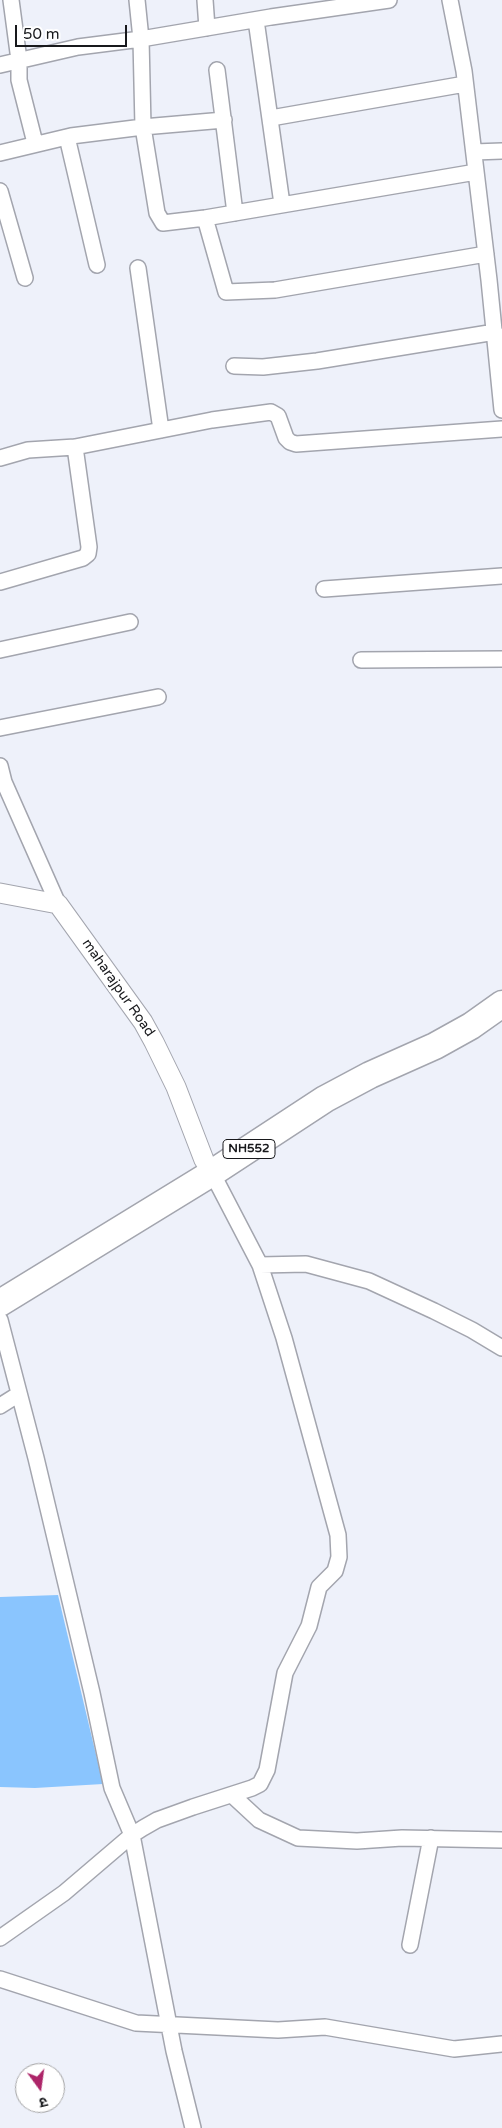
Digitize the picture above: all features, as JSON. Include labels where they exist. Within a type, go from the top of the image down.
[{"type":"highway","name":"NH552","points":[[0,1303],[208,1166],[304,1094],[429,1032],[502,986]]},
{"type":"highway","name":"NH552","points":[[0,1284],[98,1221],[208,1166],[370,1075],[435,1046],[471,1026],[502,1004]]},
{"type":"street","points":[[10,0],[19,60],[19,80],[35,143]]},
{"type":"street","points":[[137,0],[141,40],[142,127],[159,219],[163,223],[205,218],[476,172]]},
{"type":"street","points":[[205,0],[207,28]]},
{"type":"street","points":[[0,65],[78,47],[141,40],[388,0]]},
{"type":"street","points":[[450,0],[465,84],[486,254],[498,315],[495,332],[502,410]]},
{"type":"street","points":[[256,20],[282,204]]},
{"type":"street","points":[[217,70],[235,213]]},
{"type":"street","points":[[270,118],[465,84]]},
{"type":"street","points":[[0,153],[35,143],[67,137],[142,127],[224,120]]},
{"type":"street","points":[[67,137],[96,265]]},
{"type":"street","points":[[474,152],[502,151]]},
{"type":"street","points":[[0,191],[25,278]]},
{"type":"street","points":[[205,218],[226,292],[275,290],[486,254]]},
{"type":"street","points":[[138,268],[161,430]]},
{"type":"street","points":[[234,366],[263,367],[317,361],[495,332]]},
{"type":"street","points":[[0,458],[28,450],[75,447],[212,420],[270,412],[278,416],[286,438],[296,444],[502,429]]},
{"type":"street","points":[[0,582],[83,558],[88,554],[89,547],[75,447]]},
{"type":"street","points":[[324,589],[502,576]]},
{"type":"street","points":[[0,650],[130,622]]},
{"type":"street","points":[[361,660],[502,659]]},
{"type":"street","points":[[0,728],[158,697]]},
{"type":"street","points":[[0,766],[4,782],[58,904]]},
{"type":"street","points":[[0,892],[58,904]]},
{"type":"street","name":"maharajpur Road","points":[[58,904],[138,1015],[154,1042],[176,1088],[208,1166]]},
{"type":"street","points":[[0,1938],[64,1893],[138,1831],[157,1820],[260,1784],[267,1770],[285,1673],[309,1626],[319,1587],[335,1572],[338,1557],[338,1535],[287,1348],[260,1265],[208,1166]]},
{"type":"street","points":[[260,1265],[306,1264],[369,1281],[442,1314],[502,1348]]},
{"type":"street","points":[[0,1320],[92,1693],[112,1788],[138,1831],[169,2025],[193,2128]]},
{"type":"street","points":[[0,1406],[19,1394]]},
{"type":"street","points":[[232,1795],[259,1820],[298,1838],[357,1841],[431,1838],[502,1840]]},
{"type":"street","points":[[410,1945],[431,1838]]},
{"type":"street","points":[[0,1979],[136,2023],[278,2030],[325,2027],[454,2048],[502,2044]]},
{"type":"water","points":[[58,1595],[103,1784],[35,1788],[0,1787],[0,1597]]}]
